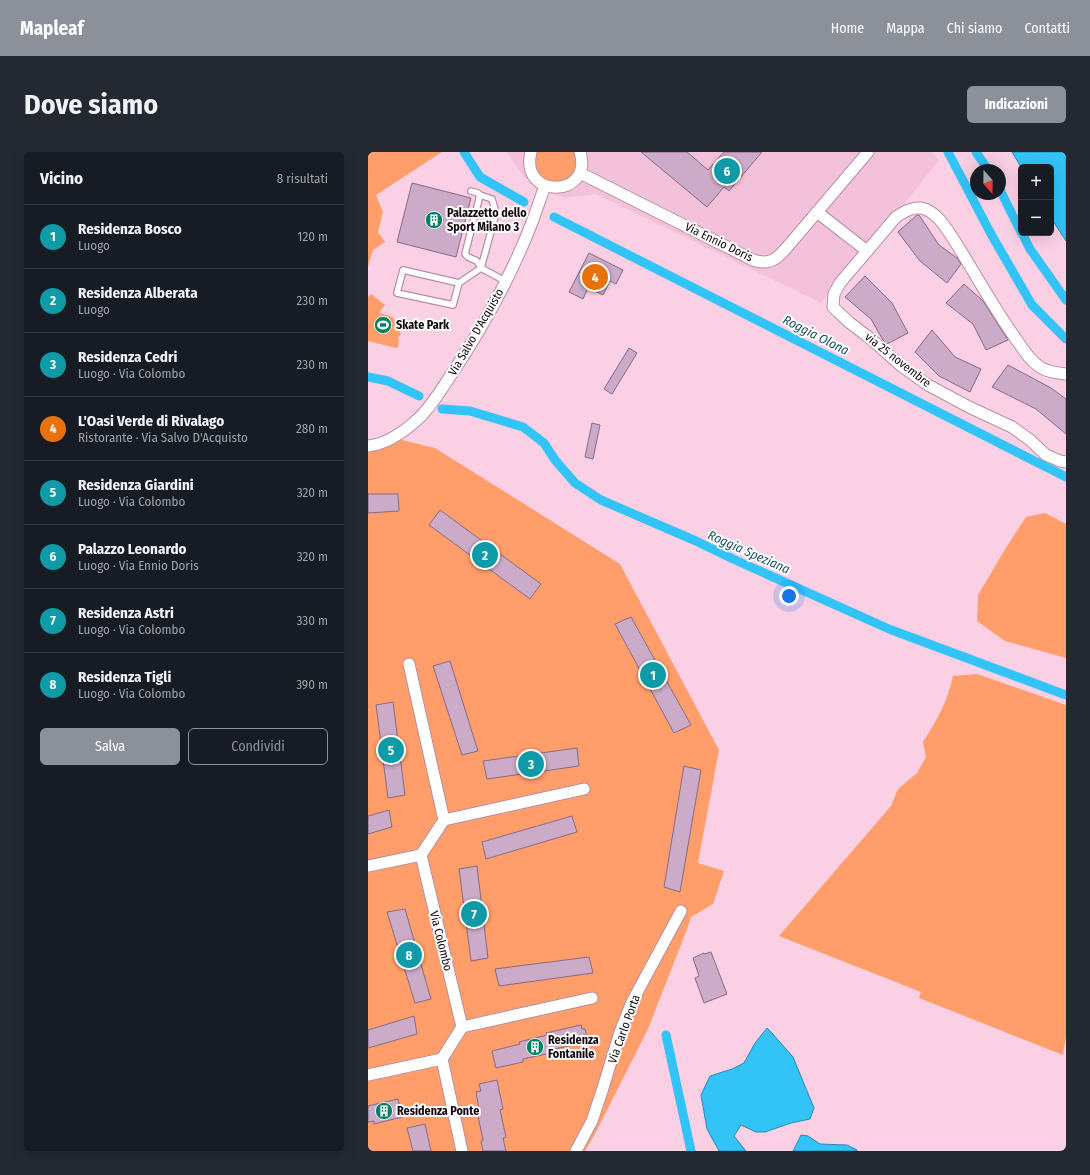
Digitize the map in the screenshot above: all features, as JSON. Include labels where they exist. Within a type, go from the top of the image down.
[{"type":"street","points":[[531,152],[529,161],[533,175],[545,186],[552,188],[560,188],[575,180],[580,173],[582,166],[580,152]]},
{"type":"street","name":"Via Ennio Doris","points":[[580,173],[753,260],[768,262],[778,258],[790,246],[868,152]]},
{"type":"street","name":"Via Salvo D'Acquisto","points":[[368,446],[387,440],[401,432],[422,415],[434,400],[467,350],[506,281],[531,225],[545,186]]},
{"type":"street","name":"via 25 novembre","points":[[1066,374],[1048,371],[1040,367],[1029,358],[1001,319],[949,233],[933,214],[924,209],[915,208],[896,217],[840,283],[834,294],[833,307],[900,365],[928,385],[969,408],[1012,427],[1030,440],[1046,455],[1066,462]]},
{"type":"street","points":[[817,212],[867,251]]},
{"type":"street","points":[[410,664],[444,820]]},
{"type":"street","points":[[368,866],[420,855],[444,820],[584,789]]},
{"type":"street","name":"Via Colombo","points":[[420,855],[462,1027]]},
{"type":"street","name":"Via Carlo Porta","points":[[576,1151],[592,1121],[620,1032],[632,1002],[681,912]]},
{"type":"street","points":[[462,1151],[442,1059],[462,1027],[592,998]]},
{"type":"street","points":[[368,1075],[442,1059]]},
{"type":"lane","points":[[459,283],[403,270],[396,293],[453,305],[459,283],[481,268],[496,213],[492,199],[471,191]]},
{"type":"lane","points":[[480,195],[465,254],[477,261],[481,268],[506,281]]},
{"type":"shaded area","points":[[368,152],[442,152],[376,195],[383,212],[378,232],[385,242],[373,250],[368,266]]},
{"type":"shaded area","points":[[507,152],[932,152],[939,160],[821,303],[596,194],[564,198],[524,177]]},
{"type":"shaded area","points":[[536,152],[576,152],[578,161],[573,175],[561,183],[547,181],[536,172],[534,158]]},
{"type":"shaded area","name":"Skate Park","points":[[371,294],[385,305],[379,313],[393,317],[401,334],[398,338],[398,347],[396,348],[368,341],[368,297]]},
{"type":"shaded area","points":[[398,439],[435,448],[620,564],[719,750],[698,863],[724,871],[713,904],[691,917],[648,1029],[585,1151],[368,1151],[368,449]]},
{"type":"shaded area","points":[[1045,513],[1066,524],[1066,658],[1005,641],[977,621],[978,595],[1007,546],[1026,517]]},
{"type":"shaded area","points":[[977,674],[1066,705],[1066,1036],[1063,1055],[919,998],[921,992],[779,936],[891,806],[898,789],[917,773],[926,757],[923,742],[941,710],[948,694],[953,676]]},
{"type":"water","points":[[1012,152],[1066,152],[1066,241],[1054,223],[1054,164],[1019,164]]},
{"type":"water","points":[[767,1028],[793,1057],[814,1108],[810,1119],[791,1123],[765,1132],[756,1132],[741,1125],[734,1136],[746,1151],[719,1151],[707,1129],[701,1095],[710,1076],[732,1069],[744,1063],[755,1043]]},
{"type":"water","points":[[801,1135],[808,1136],[820,1144],[847,1145],[857,1151],[793,1151]]},
{"type":"building","points":[[641,152],[687,152],[708,170],[724,152],[762,152],[729,191],[724,187],[707,207]]},
{"type":"building","name":"Palazzetto dello Sport Milano 3","points":[[412,183],[471,198],[456,257],[397,242]]},
{"type":"building","points":[[917,215],[919,215],[939,245],[957,258],[961,264],[947,283],[920,261],[898,232]]},
{"type":"building","points":[[589,253],[623,270],[616,284],[610,281],[603,295],[588,288],[583,299],[569,292]]},
{"type":"building","points":[[865,276],[892,303],[908,333],[887,344],[883,340],[871,319],[845,297]]},
{"type":"building","points":[[964,284],[983,301],[1008,340],[986,350],[973,324],[946,303]]},
{"type":"building","points":[[932,330],[955,357],[981,369],[970,392],[939,376],[915,352]]},
{"type":"building","points":[[629,348],[637,353],[612,394],[604,389]]},
{"type":"building","points":[[1008,365],[1051,388],[1066,399],[1066,434],[1036,409],[992,387]]},
{"type":"building","points":[[592,423],[600,425],[593,459],[585,457]]},
{"type":"building","points":[[368,494],[398,494],[399,511],[368,513]]},
{"type":"building","points":[[440,510],[541,584],[530,599],[429,525]]},
{"type":"building","points":[[631,617],[691,725],[674,733],[615,624]]},
{"type":"building","points":[[450,661],[478,751],[462,755],[433,666]]},
{"type":"building","points":[[393,702],[405,795],[388,798],[376,705]]},
{"type":"building","points":[[577,748],[579,766],[487,779],[483,761]]},
{"type":"building","points":[[684,766],[701,770],[680,892],[664,887]]},
{"type":"building","points":[[389,810],[392,827],[368,834],[368,816]]},
{"type":"building","points":[[572,816],[577,832],[486,859],[482,842]]},
{"type":"building","points":[[477,866],[488,958],[471,961],[459,869]]},
{"type":"building","points":[[405,909],[431,999],[415,1003],[387,912]]},
{"type":"building","points":[[711,952],[727,994],[704,1003],[695,978],[699,976],[693,958],[704,953]]},
{"type":"building","points":[[589,957],[593,973],[499,986],[495,969]]},
{"type":"building","points":[[414,1016],[417,1034],[368,1048],[368,1030]]},
{"type":"building","name":"Residenza Fontanile","points":[[581,1025],[582,1029],[585,1029],[588,1042],[550,1050],[551,1053],[523,1059],[523,1062],[496,1068],[492,1051],[547,1035],[546,1033]]},
{"type":"building","points":[[497,1080],[503,1109],[500,1110],[506,1137],[503,1138],[506,1151],[483,1151],[481,1141],[483,1140],[477,1111],[479,1110],[476,1092],[481,1091],[479,1084]]},
{"type":"building","name":"Residenza Ponte","points":[[398,1099],[402,1117],[374,1124],[374,1121],[368,1122],[368,1106]]},
{"type":"building","name":"Residenza Ponte","points":[[425,1124],[431,1151],[413,1151],[407,1128]]},
{"type":"waterway","name":"Roggia Olona","points":[[464,152],[480,177],[524,202]]},
{"type":"waterway","points":[[948,152],[991,234],[1032,305],[1066,339]]},
{"type":"waterway","points":[[976,152],[984,164]]},
{"type":"waterway","points":[[1005,200],[1018,226]]},
{"type":"waterway","name":"Roggia Olona","points":[[554,217],[1066,477]]},
{"type":"waterway","points":[[1024,236],[1030,249],[1066,300]]},
{"type":"waterway","name":"Roggia Speziana","points":[[368,377],[388,381],[419,396]]},
{"type":"waterway","name":"Roggia Speziana","points":[[442,409],[470,411],[523,427],[544,443],[555,460],[575,483],[601,500],[696,541],[889,629],[1066,695]]},
{"type":"waterway","points":[[666,1035],[691,1151]]},
{"type":"place","name":"Palazzo Leonardo","points":[[727,171]]},
{"type":"place","name":"Palazzetto dello Sport Milano 3","points":[[434,220]]},
{"type":"place","name":"L'Oasi Verde di Rivalago","points":[[595,277]]},
{"type":"place","name":"Skate Park","points":[[383,325]]},
{"type":"place","name":"Residenza Alberata","points":[[485,555]]},
{"type":"place","name":"Residenza Bosco","points":[[653,675]]},
{"type":"place","name":"Residenza Giardini","points":[[391,750]]},
{"type":"place","name":"Residenza Cedri","points":[[531,764]]},
{"type":"place","name":"Residenza Astri","points":[[474,914]]},
{"type":"place","name":"Residenza Tigli","points":[[409,955]]},
{"type":"place","name":"Residenza Fontanile","points":[[535,1047]]},
{"type":"place","name":"Residenza Ponte","points":[[384,1111]]}]
